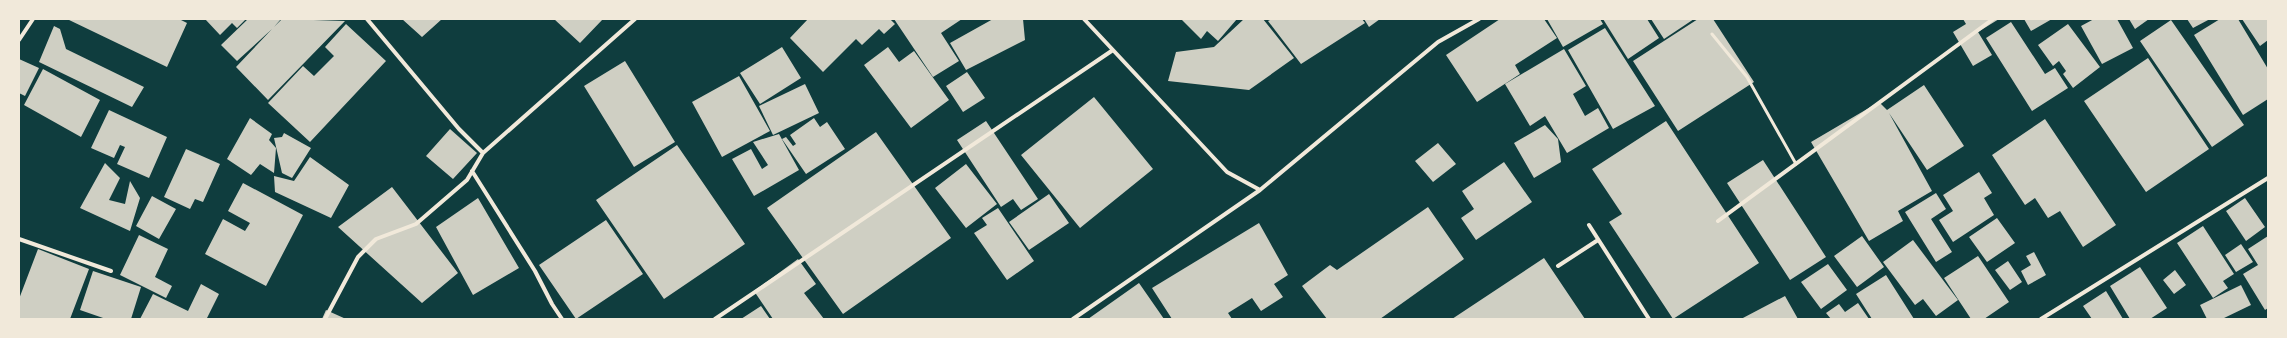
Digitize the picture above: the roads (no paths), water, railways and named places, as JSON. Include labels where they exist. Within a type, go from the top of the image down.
[{"type":"street","points":[[19,40],[33,19]]},
{"type":"street","points":[[367,19],[459,129],[483,153]]},
{"type":"street","points":[[325,319],[358,258],[376,239],[416,224],[467,180],[483,153],[635,19]]},
{"type":"street","points":[[1084,19],[1227,172],[1260,190]]},
{"type":"street","points":[[1073,319],[1260,190],[1438,42],[1479,19]]},
{"type":"street","points":[[1718,221],[1993,19]]},
{"type":"street","points":[[715,319],[1113,50]]},
{"type":"street","points":[[472,171],[535,271],[552,304],[562,319]]},
{"type":"street","points":[[2041,319],[2268,178]]},
{"type":"street","points":[[1588,225],[1649,319]]},
{"type":"street","points":[[19,238],[111,271]]},
{"type":"street","points":[[1558,266],[1598,240]]},
{"type":"lane","points":[[1712,34],[1747,77],[1796,164]]}]
